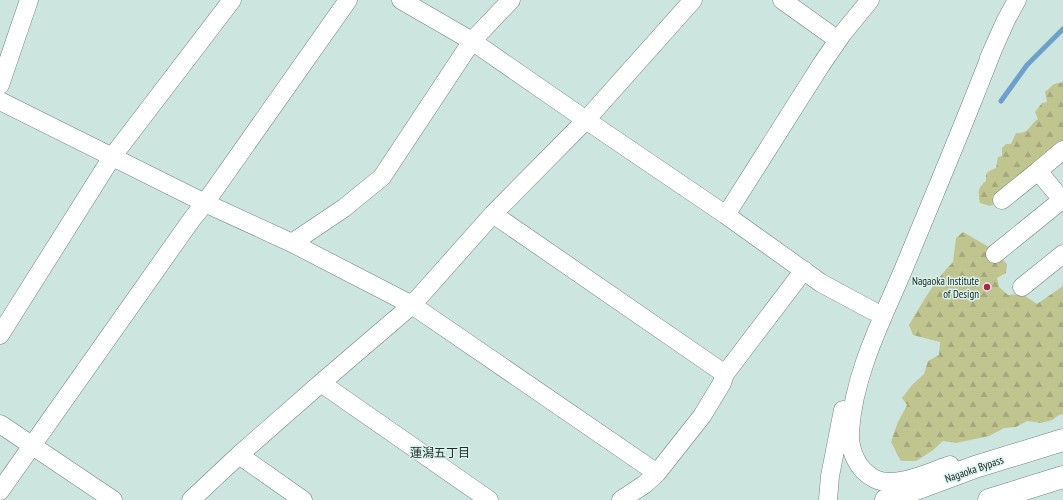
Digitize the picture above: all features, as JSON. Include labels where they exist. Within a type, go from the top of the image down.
[{"type":"highway","name":"Nagaoka Bypass","points":[[886,500],[975,467],[1063,440]]},
{"type":"highway","points":[[992,499],[1063,477]]},
{"type":"street","points":[[0,85],[29,0]]},
{"type":"street","points":[[0,335],[112,157],[232,0]]},
{"type":"street","points":[[0,491],[348,0]]},
{"type":"street","points":[[401,0],[472,41],[726,215],[831,289],[872,311]]},
{"type":"street","points":[[292,243],[344,208],[382,177],[472,41],[511,0]]},
{"type":"street","points":[[191,500],[239,455],[412,305],[493,214],[586,120],[693,0]]},
{"type":"street","points":[[782,0],[838,40]]},
{"type":"street","points":[[726,215],[821,65],[838,40],[870,0]]},
{"type":"street","points":[[828,500],[830,476],[840,418],[856,358],[872,311],[961,113],[1017,0]]},
{"type":"street","points":[[993,49],[966,119],[862,369],[852,418],[850,432],[851,446],[854,458],[865,472],[874,479],[885,483],[900,482],[1034,438],[1063,437]]},
{"type":"street","points":[[0,101],[205,203],[292,243],[412,305],[657,473]]},
{"type":"street","points":[[1002,200],[1063,150]]},
{"type":"street","points":[[995,254],[1063,200],[1038,171]]},
{"type":"street","points":[[493,214],[725,374]]},
{"type":"street","points":[[1022,287],[1063,254]]},
{"type":"street","points":[[622,500],[645,484],[657,473],[702,416],[722,383],[725,374],[804,270]]},
{"type":"street","points":[[321,383],[489,500]]},
{"type":"street","points":[[0,424],[113,500]]},
{"type":"street","points":[[239,455],[303,500]]},
{"type":"green space","points":[[1063,82],[1063,141],[1054,149],[1038,159],[998,202],[990,206],[980,203],[980,188],[986,181],[986,174],[996,168],[998,157],[1002,156],[1002,148],[1006,144],[1011,144],[1016,133],[1027,131],[1038,119],[1035,112],[1042,103],[1047,102],[1045,92],[1054,84]]},
{"type":"green space","points":[[963,232],[989,247],[1007,264],[1006,273],[997,278],[999,287],[1008,295],[1022,294],[1037,304],[1063,286],[1063,414],[1052,420],[1041,423],[1027,421],[1016,427],[1004,428],[989,436],[956,443],[943,441],[932,451],[916,461],[901,461],[891,442],[897,424],[907,405],[902,398],[912,385],[924,374],[928,361],[939,355],[940,342],[913,335],[909,325],[935,284],[953,262],[956,238]]},
{"type":"waterway","points":[[1001,101],[1027,65],[1063,29]]},
{"type":"place","name":"Nagaoka Institute of Design","points":[[987,287]]},
{"type":"district","name":"蓮潟五丁目","points":[[440,453]]}]
